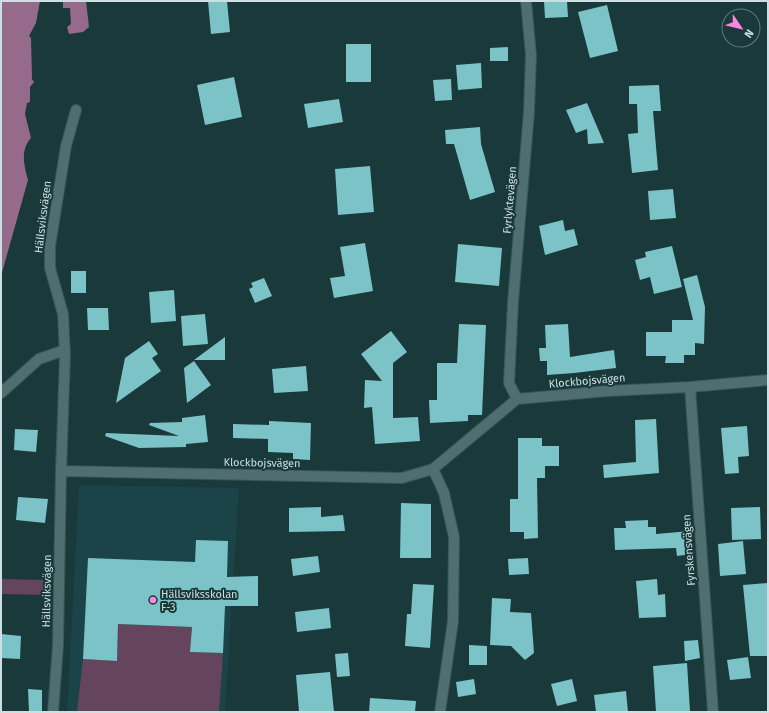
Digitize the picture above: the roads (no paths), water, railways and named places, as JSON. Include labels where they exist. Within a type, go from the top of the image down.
[{"type":"street","name":"Fyrlyktevägen","points":[[517,399],[509,383],[529,112],[531,55],[526,1]]},
{"type":"street","name":"Hällsviksvägen","points":[[53,712],[58,645],[65,350],[63,314],[50,268],[50,246],[66,146],[76,110]]},
{"type":"street","points":[[1,393],[39,359],[65,350]]},
{"type":"street","name":"Klockbojsvägen","points":[[61,471],[402,478],[434,470],[517,399],[768,380]]},
{"type":"street","name":"Fyrskensvägen","points":[[690,387],[713,712]]},
{"type":"street","points":[[434,470],[444,493],[454,537],[453,621],[440,712]]},
{"type":"place","name":"Hällsviksskolan F-3","points":[[153,600]]}]
